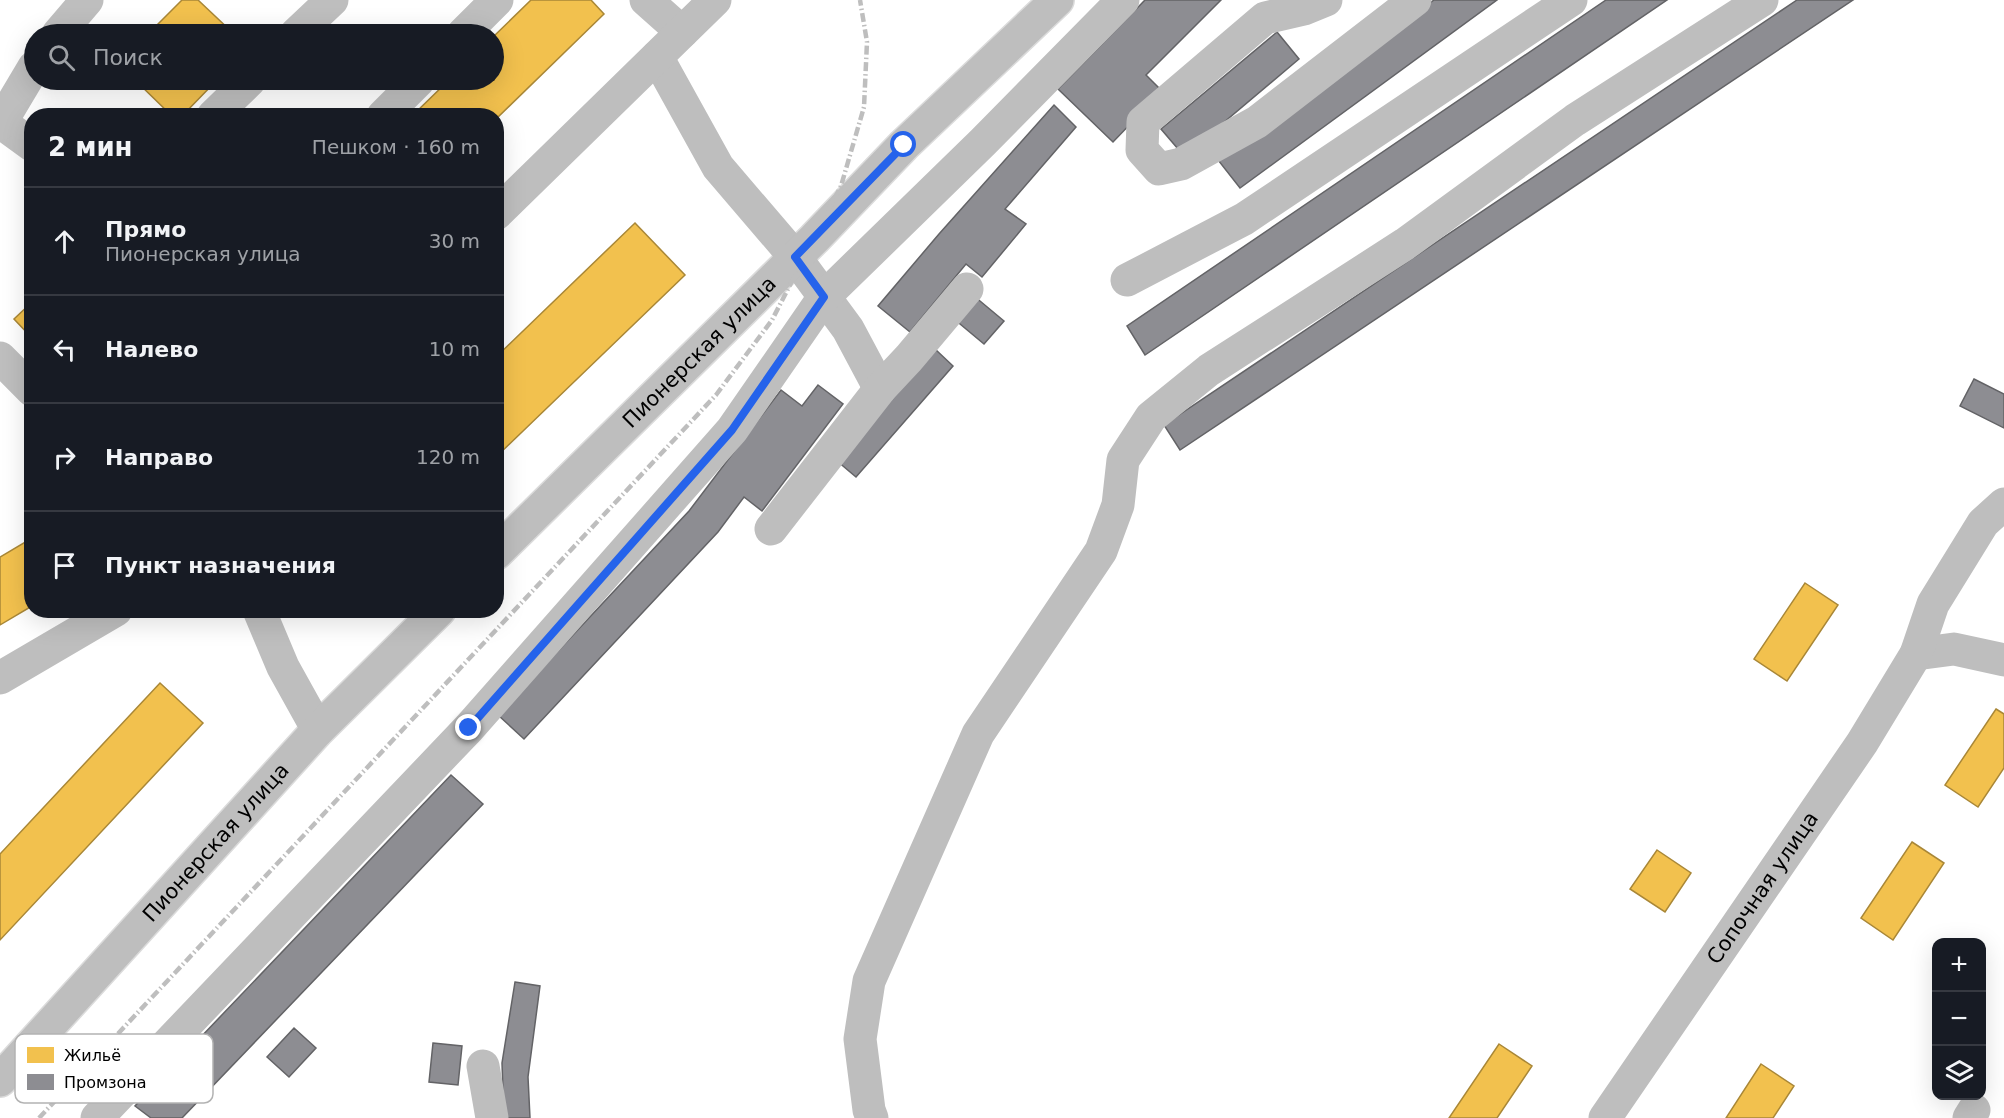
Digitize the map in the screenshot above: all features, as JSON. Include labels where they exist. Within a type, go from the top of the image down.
[{"type":"main road","points":[[67,24],[87,0]]},
{"type":"main road","points":[[307,24],[332,0]]},
{"type":"main road","points":[[473,24],[497,0]]},
{"type":"main road","points":[[646,0],[682,32]]},
{"type":"main road","points":[[504,206],[715,0]]},
{"type":"main road","name":"Пионерская улица","points":[[504,545],[795,257],[904,145],[1058,0]]},
{"type":"main road","points":[[177,1034],[469,728],[732,430],[824,297],[983,142],[1123,0]]},
{"type":"main road","points":[[1326,0],[1304,9],[1265,18],[1143,122],[1142,150],[1160,169],[1191,159],[1257,122],[1414,0]]},
{"type":"main road","points":[[1127,280],[1244,219],[1571,0]]},
{"type":"main road","points":[[872,1118],[860,1039],[869,981],[978,734],[1101,551],[1118,505],[1124,460],[1151,417],[1209,370],[1405,244],[1575,120],[1762,0]]},
{"type":"main road","points":[[657,57],[718,167],[795,257],[848,329],[880,389]]},
{"type":"main road","points":[[24,84],[0,122],[24,139]]},
{"type":"main road","points":[[221,108],[240,90]]},
{"type":"main road","points":[[391,108],[409,90]]},
{"type":"main road","points":[[771,529],[880,389],[967,289]]},
{"type":"main road","points":[[0,358],[24,382]]},
{"type":"main road","name":"Сопочная улица","points":[[1605,1118],[1862,743],[1916,654],[1933,604],[1983,523],[2004,504]]},
{"type":"main road","points":[[0,678],[102,618]]},
{"type":"main road","points":[[262,618],[283,667],[318,730]]},
{"type":"main road","name":"Пионерская улица","points":[[42,1034],[318,730],[431,618]]},
{"type":"main road","points":[[1916,654],[1954,649],[2004,660]]},
{"type":"main road","name":"Пионерская улица","points":[[0,1080],[15,1063]]},
{"type":"main road","points":[[483,1066],[492,1118]]},
{"type":"main road","points":[[97,1118],[111,1103]]},
{"type":"building: Жильё","points":[[182,0],[198,0],[223,24],[158,24]]},
{"type":"building: Жильё","points":[[531,0],[591,0],[604,14],[504,111],[504,108],[420,108],[439,90],[504,90],[504,26]]},
{"type":"building: Жильё","points":[[145,90],[207,90],[190,108],[164,108]]},
{"type":"building: Жильё","points":[[635,223],[685,275],[504,449],[504,349]]},
{"type":"building: Жильё","points":[[24,310],[24,330],[14,319]]},
{"type":"building: Жильё","points":[[24,543],[24,611],[0,625],[0,557]]},
{"type":"building: Жильё","points":[[1805,583],[1838,605],[1787,681],[1754,659]]},
{"type":"building: Жильё","points":[[160,683],[203,723],[0,940],[0,854]]},
{"type":"building: Жильё","points":[[1996,709],[2004,714],[2004,768],[1978,807],[1945,785]]},
{"type":"building: Жильё","points":[[1912,842],[1944,863],[1893,940],[1861,918]]},
{"type":"building: Жильё","points":[[1657,850],[1691,873],[1665,912],[1630,889]]},
{"type":"building: Жильё","points":[[1499,1044],[1532,1066],[1497,1118],[1449,1118]]},
{"type":"building: Жильё","points":[[1761,1064],[1794,1086],[1773,1118],[1726,1118]]},
{"type":"building: Промзона","points":[[1145,0],[1221,0],[1146,75],[1162,91],[1113,142],[1058,89]]},
{"type":"building: Промзона","points":[[1434,0],[1497,0],[1240,188],[1218,160]]},
{"type":"building: Промзона","points":[[1606,0],[1667,0],[1145,355],[1127,326]]},
{"type":"building: Промзона","points":[[1797,0],[1853,0],[1180,450],[1164,425]]},
{"type":"building: Промзона","points":[[1277,32],[1299,59],[1184,156],[1161,129]]},
{"type":"building: Промзона","points":[[1054,105],[1076,127],[1005,209],[1026,224],[982,277],[966,264],[910,332],[878,306]]},
{"type":"building: Промзона","points":[[974,296],[1004,321],[984,344],[954,319]]},
{"type":"building: Промзона","points":[[935,349],[953,366],[856,477],[837,461]]},
{"type":"building: Промзона","points":[[1974,379],[2004,394],[2004,428],[1960,406]]},
{"type":"building: Промзона","points":[[818,385],[843,404],[762,511],[744,497],[718,532],[524,739],[498,715],[689,511],[781,390],[802,406]]},
{"type":"building: Промзона","points":[[451,775],[483,804],[213,1086],[213,1034],[204,1034]]},
{"type":"building: Промзона","points":[[515,982],[540,986],[528,1077],[530,1118],[504,1118],[502,1063]]},
{"type":"building: Промзона","points":[[294,1028],[316,1048],[289,1077],[267,1057]]},
{"type":"building: Промзона","points":[[433,1043],[462,1046],[458,1085],[429,1082]]},
{"type":"building: Промзона","points":[[138,1103],[196,1103],[182,1118],[151,1118],[135,1106]]},
{"type":"railway","points":[[118,1034],[716,395],[772,320],[841,186],[864,107],[867,42],[860,0]]},
{"type":"railway","points":[[39,1118],[53,1103]]},
{"type":"route","points":[[469,728],[732,430],[824,297],[795,257],[904,145]]}]
